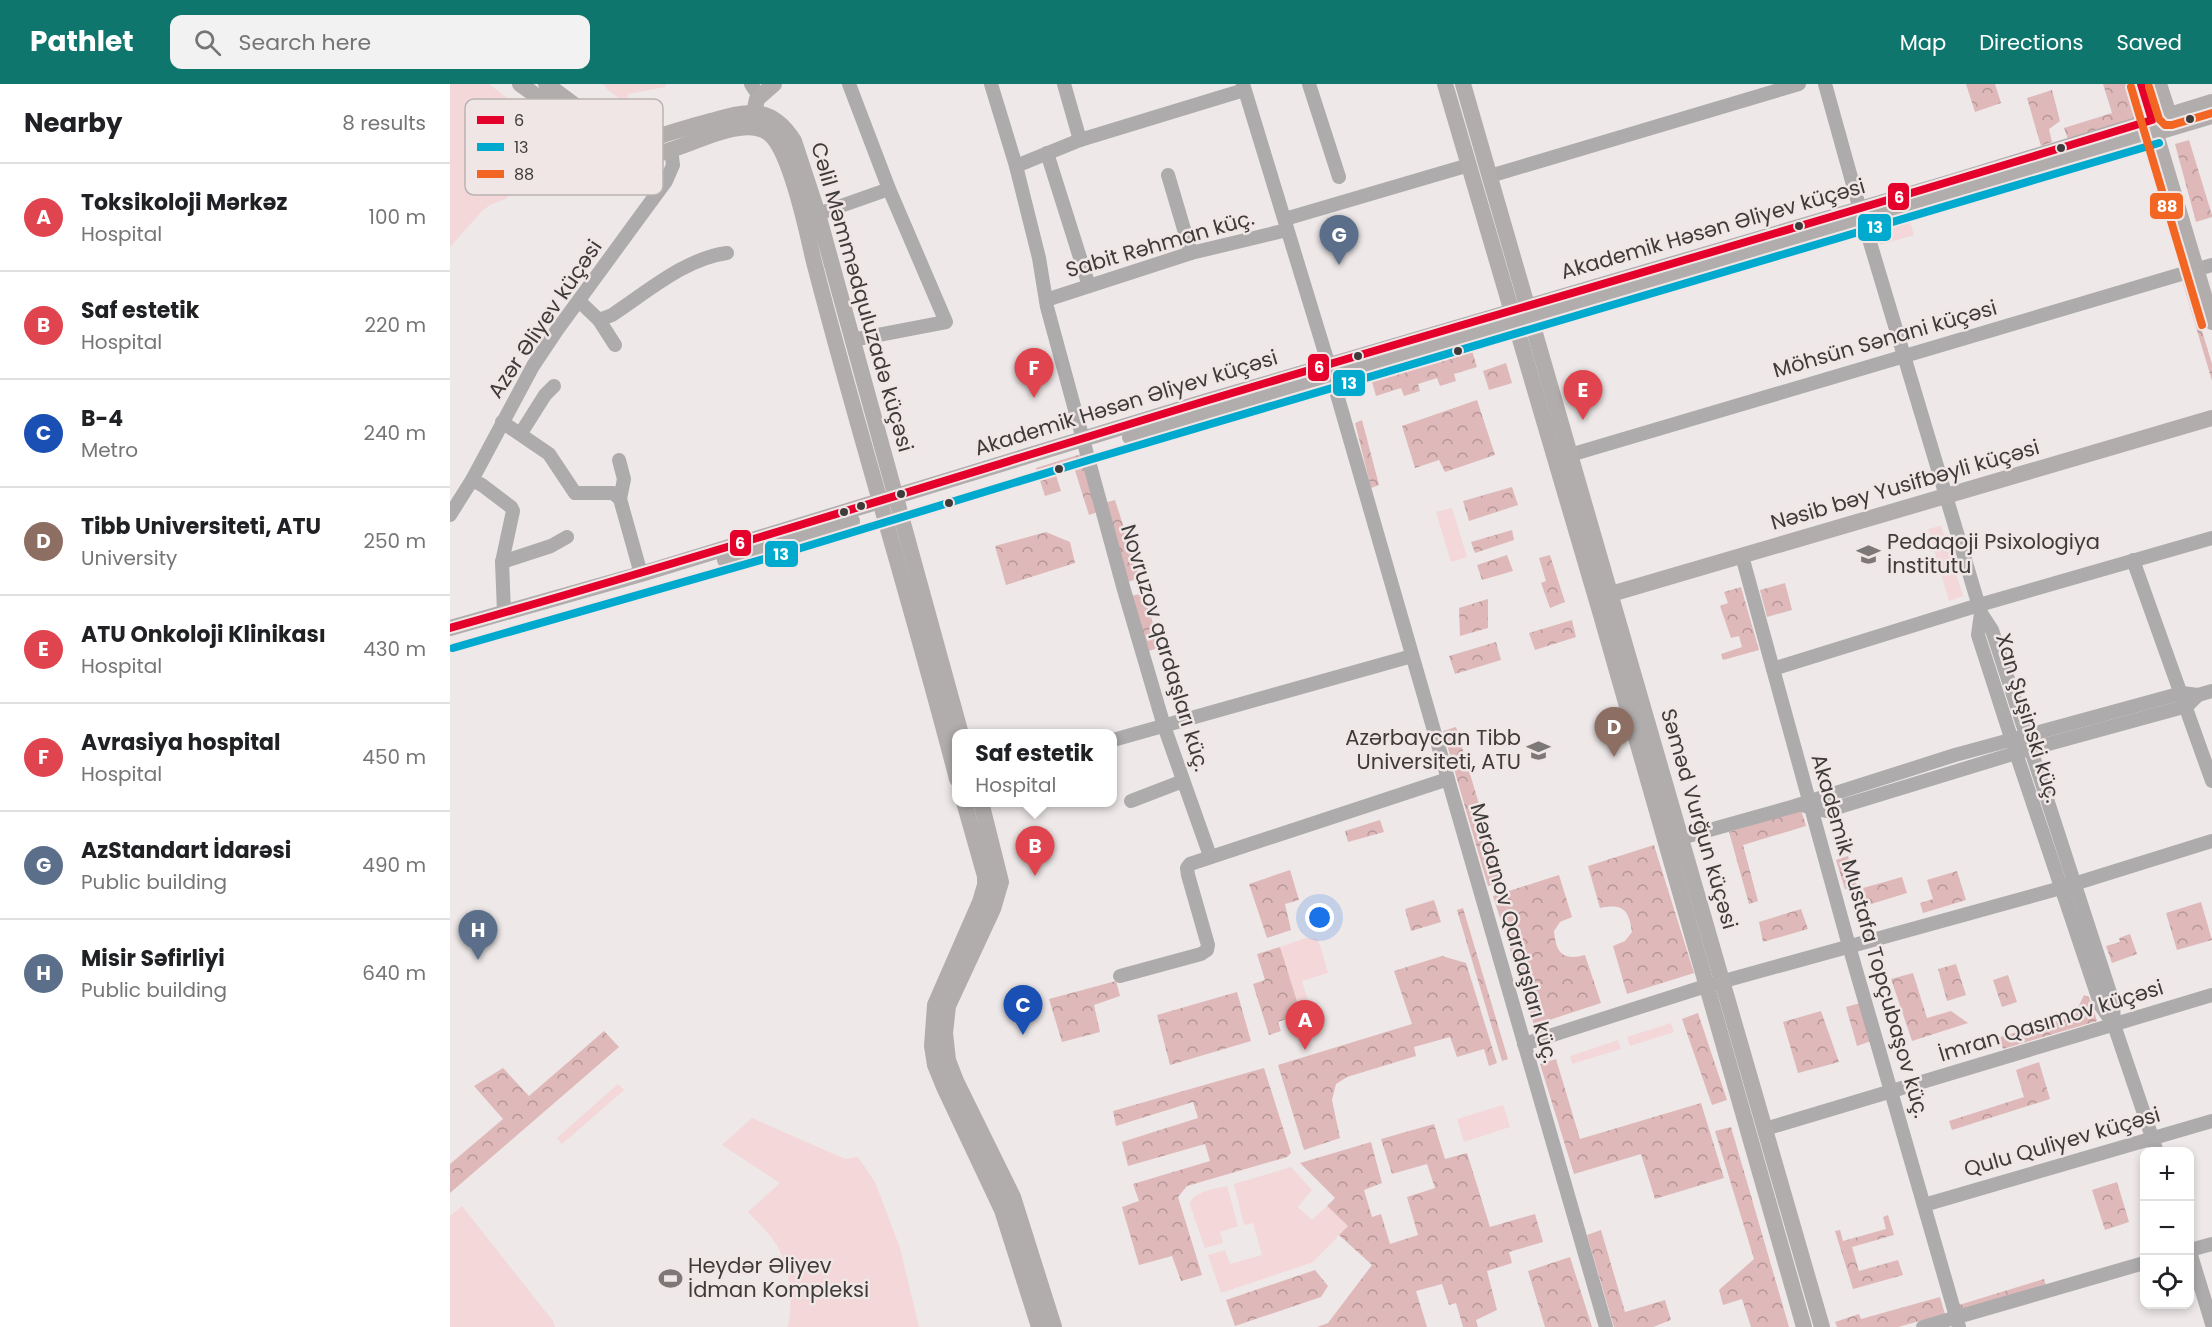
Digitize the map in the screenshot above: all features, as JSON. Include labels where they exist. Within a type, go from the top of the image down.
[{"type":"main road","points":[[520,84],[547,99]]},
{"type":"main road","points":[[546,84],[561,99]]},
{"type":"main road","points":[[752,119],[755,90],[774,84]]},
{"type":"main road","name":"Səməd Vurğun küçəsi","points":[[1445,84],[1469,165],[1521,314],[1550,412],[1599,610],[1714,984],[1765,1129],[1822,1327]]},
{"type":"main road","name":"Səməd Vurğun küçəsi","points":[[1463,84],[1490,176],[1521,314]]},
{"type":"main road","points":[[2141,84],[2150,127],[2205,267],[2212,322]]},
{"type":"main road","points":[[2159,84],[2173,115]]},
{"type":"main road","points":[[2173,115],[2212,102]]},
{"type":"main road","points":[[663,135],[733,114],[752,119]]},
{"type":"main road","points":[[2173,115],[2212,116]]},
{"type":"main road","name":"Akademik Həsən Əliyev küçəsi","points":[[877,507],[1521,314],[1862,215],[2150,127],[2173,115]]},
{"type":"main road","name":"Cəlil Məmmədquluzadə küçəsi","points":[[752,119],[767,116],[777,121],[790,134],[818,214],[824,269],[877,507],[952,762]]},
{"type":"main road","points":[[663,151],[733,129],[752,119]]},
{"type":"main road","name":"Cəlil Məmmədquluzadə küçəsi","points":[[752,119],[771,134],[780,147],[852,340],[899,500],[961,729]]},
{"type":"main road","name":"Səməd Vurğun küçəsi","points":[[1550,412],[1570,455],[1681,838],[1748,1134],[1804,1327]]},
{"type":"main road","name":"Nəsib bəy Yusifbəyli küçəsi","points":[[1611,594],[2212,418]]},
{"type":"main road","points":[[450,628],[877,507]]},
{"type":"main road","points":[[450,638],[641,584],[877,507]]},
{"type":"main road","points":[[1599,610],[1601,602],[1611,594]]},
{"type":"main road","points":[[965,807],[980,857],[992,886],[993,909],[948,1006],[945,1033],[948,1060],[1013,1197],[1054,1327]]},
{"type":"main road","points":[[982,807],[1000,876],[980,902],[935,1005],[932,1046],[935,1065],[944,1087],[1002,1210],[1039,1327]]},
{"type":"main road","points":[[1748,1134],[1765,1129]]},
{"type":"street","points":[[849,84],[889,189],[946,322],[852,340]]},
{"type":"street","name":"Novruzov qardaşları küç.","points":[[991,84],[1016,166],[1039,258],[1046,300],[1164,726],[1210,856]]},
{"type":"street","points":[[1064,84],[1080,140]]},
{"type":"street","points":[[1309,84],[1339,177]]},
{"type":"street","points":[[1490,176],[1799,84]]},
{"type":"street","name":"Xan Şuşinski küç.","points":[[1825,84],[1980,609],[1978,635],[2101,1006],[2114,1025],[2156,1147]]},
{"type":"street","points":[[1016,166],[1080,140],[1243,87]]},
{"type":"street","name":"Mərdanov Qardaşları küç.","points":[[1243,87],[1331,372],[1606,1327]]},
{"type":"street","name":"Azər Əliyev küçəsi","points":[[663,185],[673,165],[671,149]]},
{"type":"street","points":[[1047,153],[1089,286]]},
{"type":"street","name":"Sabit Rəhman küç.","points":[[1046,300],[1469,165]]},
{"type":"street","points":[[1168,175],[1191,253]]},
{"type":"street","points":[[818,214],[889,189]]},
{"type":"street","name":"Azər Əliyev küçəsi","points":[[450,515],[472,480],[533,366],[656,195]]},
{"type":"street","points":[[599,320],[612,315],[690,264],[710,255],[727,253]]},
{"type":"street","name":"Möhsün Sənani küçəsi","points":[[1570,455],[2205,267]]},
{"type":"street","points":[[579,301],[599,320],[615,345]]},
{"type":"street","points":[[520,433],[545,395],[554,386]]},
{"type":"street","points":[[502,422],[549,454],[575,493],[613,493],[620,499]]},
{"type":"street","points":[[619,460],[624,479],[620,499],[641,574]]},
{"type":"street","points":[[472,480],[482,485],[513,511],[502,562],[504,612]]},
{"type":"street","points":[[502,562],[551,546],[567,537]]},
{"type":"street","points":[[1773,669],[2212,538]]},
{"type":"street","name":"Akademik Mustafa Topçubaşov küç.","points":[[1742,556],[1807,805],[1958,1322]]},
{"type":"street","points":[[2133,560],[2212,781]]},
{"type":"street","points":[[1980,609],[1992,630],[2076,883],[2114,1002],[2114,1025]]},
{"type":"street","points":[[1117,739],[1412,656]]},
{"type":"street","points":[[1681,838],[1807,805],[2212,691]]},
{"type":"street","points":[[1120,976],[1207,950],[1209,945],[1187,868],[1190,864],[1448,779]]},
{"type":"street","points":[[1131,801],[1182,782]]},
{"type":"street","points":[[1524,1044],[1714,984],[2061,888],[2212,841]]},
{"type":"street","name":"İmran Qasımov küçəsi","points":[[1765,1129],[2212,995]]},
{"type":"street","name":"Qulu Quliyev küçəsi","points":[[1924,1205],[2212,1121]]},
{"type":"street","points":[[2194,1250],[2212,1244]]},
{"type":"street","points":[[2191,1255],[2212,1324]]},
{"type":"street","points":[[1923,1327],[1958,1322],[2140,1265]]},
{"type":"shaded area","points":[[450,84],[489,84],[508,99],[465,99],[465,195],[510,195],[482,211],[450,247]]},
{"type":"shaded area","points":[[603,84],[666,84],[665,87],[628,94],[628,99],[620,99]]},
{"type":"shaded area","points":[[1908,215],[1914,235],[1880,245],[1874,226]]},
{"type":"shaded area","points":[[1452,508],[1467,557],[1451,562],[1436,512]]},
{"type":"shaded area","points":[[1941,526],[1963,596],[1949,601],[1928,529]]},
{"type":"shaded area","points":[[1306,938],[1317,939],[1328,973],[1302,981],[1311,1011],[1301,1014],[1280,947]]},
{"type":"shaded area","points":[[1671,1023],[1674,1032],[1630,1046],[1627,1037]]},
{"type":"shaded area","points":[[1618,1040],[1621,1049],[1572,1064],[1570,1056]]},
{"type":"shaded area","points":[[618,1084],[624,1090],[562,1144],[557,1138]]},
{"type":"shaded area","points":[[1503,1105],[1510,1127],[1464,1142],[1457,1119]]},
{"type":"shaded area","points":[[752,1118],[845,1159],[858,1157],[875,1182],[900,1248],[919,1327],[788,1327],[790,1284],[785,1263],[773,1240],[748,1212],[780,1183],[722,1145]]},
{"type":"shaded area","points":[[1291,1167],[1312,1190],[1298,1207],[1312,1220],[1327,1206],[1348,1226],[1313,1262],[1221,1293],[1208,1255],[1225,1250],[1230,1264],[1262,1255],[1253,1223],[1244,1225],[1234,1184]]},
{"type":"shaded area","points":[[1227,1186],[1238,1226],[1220,1232],[1223,1243],[1205,1248],[1190,1205],[1199,1194]]},
{"type":"shaded area","points":[[462,1206],[553,1321],[555,1327],[450,1327],[450,1216]]},
{"type":"green space","points":[[1966,84],[1995,84],[2001,103],[1975,112]]},
{"type":"green space","points":[[2103,84],[2131,84],[2141,117],[2068,139],[2064,128],[2112,113]]},
{"type":"green space","points":[[2052,90],[2060,121],[2049,129],[2052,142],[2041,146],[2027,98]]},
{"type":"green space","points":[[2189,140],[2212,215],[2212,217],[2196,222],[2175,144]]},
{"type":"green space","points":[[2187,281],[2212,364],[2212,381],[2183,283]]},
{"type":"green space","points":[[1469,341],[1477,367],[1454,374],[1456,381],[1440,386],[1437,378],[1418,384],[1420,391],[1404,396],[1401,388],[1376,396],[1369,371]]},
{"type":"green space","points":[[1506,363],[1512,383],[1489,390],[1483,371]]},
{"type":"green space","points":[[1477,400],[1495,455],[1445,472],[1439,460],[1415,468],[1402,426]]},
{"type":"green space","points":[[1362,420],[1379,485],[1371,488],[1355,423]]},
{"type":"green space","points":[[1081,454],[1098,512],[1089,515],[1072,461],[1053,466],[1061,491],[1045,496],[1036,468]]},
{"type":"green space","points":[[1512,487],[1518,505],[1469,521],[1463,501]]},
{"type":"green space","points":[[1115,500],[1140,578],[1127,582],[1104,503]]},
{"type":"green space","points":[[1512,530],[1514,540],[1475,553],[1471,542]]},
{"type":"green space","points":[[1046,532],[1070,542],[1075,563],[1006,585],[995,546]]},
{"type":"green space","points":[[1507,555],[1513,571],[1482,580],[1477,565]]},
{"type":"green space","points":[[1550,555],[1565,602],[1550,608],[1541,583],[1546,581],[1539,558]]},
{"type":"green space","points":[[1785,583],[1792,610],[1767,617],[1760,590]]},
{"type":"green space","points":[[1741,587],[1759,650],[1723,660],[1721,654],[1742,647],[1739,636],[1731,638],[1720,606],[1728,603],[1724,592]]},
{"type":"green space","points":[[1144,593],[1160,647],[1149,651],[1131,596]]},
{"type":"green space","points":[[1488,599],[1488,628],[1460,636],[1459,608]]},
{"type":"green space","points":[[1572,620],[1576,637],[1535,650],[1529,633]]},
{"type":"green space","points":[[1496,642],[1501,660],[1455,674],[1449,656]]},
{"type":"green space","points":[[1456,727],[1502,881],[1488,886],[1443,731]]},
{"type":"green space","points":[[1801,810],[1806,826],[1743,845],[1758,901],[1749,904],[1729,832]]},
{"type":"green space","points":[[1380,820],[1384,832],[1348,842],[1345,831]]},
{"type":"green space","points":[[1654,845],[1694,973],[1627,994],[1613,946],[1625,941],[1632,932],[1629,918],[1624,910],[1619,908],[1600,908],[1588,866]]},
{"type":"green space","points":[[1848,856],[1857,886],[1845,889],[1836,860]]},
{"type":"green space","points":[[1290,870],[1299,900],[1285,904],[1291,930],[1267,938],[1249,884]]},
{"type":"green space","points":[[1957,871],[1966,900],[1923,913],[1920,903],[1933,899],[1927,880]]},
{"type":"green space","points":[[1559,875],[1572,917],[1560,922],[1554,931],[1557,945],[1562,954],[1566,956],[1585,955],[1601,1003],[1534,1025],[1493,896]]},
{"type":"green space","points":[[1902,877],[1907,893],[1868,905],[1863,888]]},
{"type":"green space","points":[[1434,900],[1441,922],[1411,931],[1405,909]]},
{"type":"green space","points":[[2201,902],[2212,940],[2177,950],[2166,913]]},
{"type":"green space","points":[[1463,908],[1508,1059],[1502,1061],[1457,910]]},
{"type":"green space","points":[[1801,909],[1808,929],[1763,942],[1759,922]]},
{"type":"green space","points":[[2130,934],[2137,954],[2112,963],[2106,946],[2120,942],[2119,938]]},
{"type":"green space","points":[[1280,947],[1301,1014],[1278,1022],[1281,1031],[1269,1035],[1253,984],[1265,980],[1257,954]]},
{"type":"green space","points":[[1442,956],[1466,963],[1497,1063],[1489,1066],[1484,1049],[1457,1057],[1450,1037],[1414,1047],[1416,1056],[1347,1077],[1336,1084],[1332,1100],[1340,1138],[1304,1150],[1278,1065],[1412,1024],[1394,971]]},
{"type":"green space","points":[[1956,964],[1966,995],[1947,1001],[1938,969]]},
{"type":"green space","points":[[1913,973],[1927,1018],[1951,1011],[1968,1023],[1912,1041],[1891,979]]},
{"type":"green space","points":[[2008,975],[2017,1002],[2002,1007],[1993,980]]},
{"type":"green space","points":[[1116,981],[1120,996],[1094,1005],[1100,1032],[1062,1042],[1049,999]]},
{"type":"green space","points":[[1237,992],[1251,1041],[1170,1065],[1157,1015]]},
{"type":"green space","points":[[2084,995],[2089,997],[2097,1021],[2003,1049],[2000,1037],[2074,1016]]},
{"type":"green space","points":[[1860,1003],[1871,1041],[1857,1046],[1846,1007]]},
{"type":"green space","points":[[1821,1011],[1839,1062],[1798,1073],[1783,1022]]},
{"type":"green space","points":[[1698,1013],[1727,1100],[1712,1105],[1682,1019]]},
{"type":"green space","points":[[604,1031],[619,1047],[450,1193],[450,1164],[503,1119],[474,1086],[503,1068],[529,1096]]},
{"type":"green space","points":[[1556,1059],[1580,1139],[1701,1103],[1724,1178],[1655,1199],[1641,1154],[1574,1174],[1540,1064]]},
{"type":"green space","points":[[2039,1062],[2050,1099],[1952,1130],[1949,1121],[2024,1097],[2016,1070]]},
{"type":"green space","points":[[1264,1068],[1291,1153],[1287,1157],[1187,1186],[1178,1197],[1202,1275],[1181,1281],[1172,1256],[1139,1265],[1122,1207],[1139,1201],[1133,1184],[1210,1161],[1205,1144],[1128,1166],[1122,1142],[1198,1118],[1193,1102],[1116,1126],[1113,1111]]},
{"type":"green space","points":[[1434,1124],[1445,1159],[1467,1153],[1490,1227],[1535,1214],[1543,1242],[1509,1252],[1512,1263],[1487,1271],[1497,1310],[1476,1320],[1478,1327],[1463,1327],[1456,1303],[1449,1305],[1442,1284],[1416,1291],[1427,1327],[1317,1327],[1328,1323],[1372,1265],[1339,1235],[1348,1226],[1327,1206],[1335,1198],[1300,1163],[1371,1142],[1382,1183],[1364,1190],[1372,1217],[1381,1214],[1390,1244],[1418,1235],[1407,1197],[1435,1188],[1427,1164],[1392,1174],[1381,1139]]},
{"type":"green space","points":[[1731,1127],[1789,1327],[1751,1327],[1742,1299],[1723,1305],[1719,1290],[1754,1259],[1715,1131]]},
{"type":"green space","points":[[2117,1182],[2129,1222],[2105,1230],[2092,1190]]},
{"type":"green space","points":[[1888,1215],[1894,1235],[1852,1247],[1859,1271],[1898,1260],[1903,1275],[1853,1289],[1835,1231],[1840,1230],[1843,1241],[1886,1229],[1883,1217]]},
{"type":"green space","points":[[1601,1230],[1625,1312],[1665,1300],[1671,1320],[1653,1327],[1614,1327],[1587,1235]]},
{"type":"green space","points":[[1570,1257],[1592,1327],[1545,1327],[1528,1271]]},
{"type":"green space","points":[[1315,1270],[1328,1286],[1321,1297],[1235,1326],[1226,1300]]},
{"type":"green space","points":[[2044,1279],[2046,1286],[1961,1311],[1959,1305]]},
{"type":"green space","points":[[1940,1297],[1945,1314],[1898,1327],[1837,1327],[1835,1322],[1859,1314],[1861,1319]]},
{"type":"transit line","name":"6","points":[[450,628],[2152,120],[2141,84]]},
{"type":"transit line","name":"88","points":[[2131,87],[2202,325]]},
{"type":"transit line","name":"88","points":[[2149,87],[2159,119],[2165,125],[2212,113]]},
{"type":"transit line","name":"13","points":[[453,648],[778,555],[1089,460],[2159,143]]},
{"type":"place","name":"AzStandart İdarəsi","points":[[1339,265]]},
{"type":"place","name":"Avrasiya hospital","points":[[1034,398]]},
{"type":"place","name":"ATU Onkoloji Klinikası","points":[[1583,420]]},
{"type":"place","name":"Pedaqoji Psixologiya İnstitutu","points":[[1869,554]]},
{"type":"place","name":"Azərbaycan Tibb Universiteti, ATU","points":[[1539,750]]},
{"type":"place","name":"Tibb Universiteti, ATU","points":[[1614,757]]},
{"type":"place","name":"Saf estetik","points":[[1035,876]]},
{"type":"place","name":"Misir Səfirliyi","points":[[478,960]]},
{"type":"place","name":"B-4","points":[[1023,1035]]},
{"type":"place","name":"Toksikoloji Mərkəz","points":[[1305,1050]]},
{"type":"place","name":"Heydər Əliyev İdman Kompleksi","points":[[670,1278]]}]
